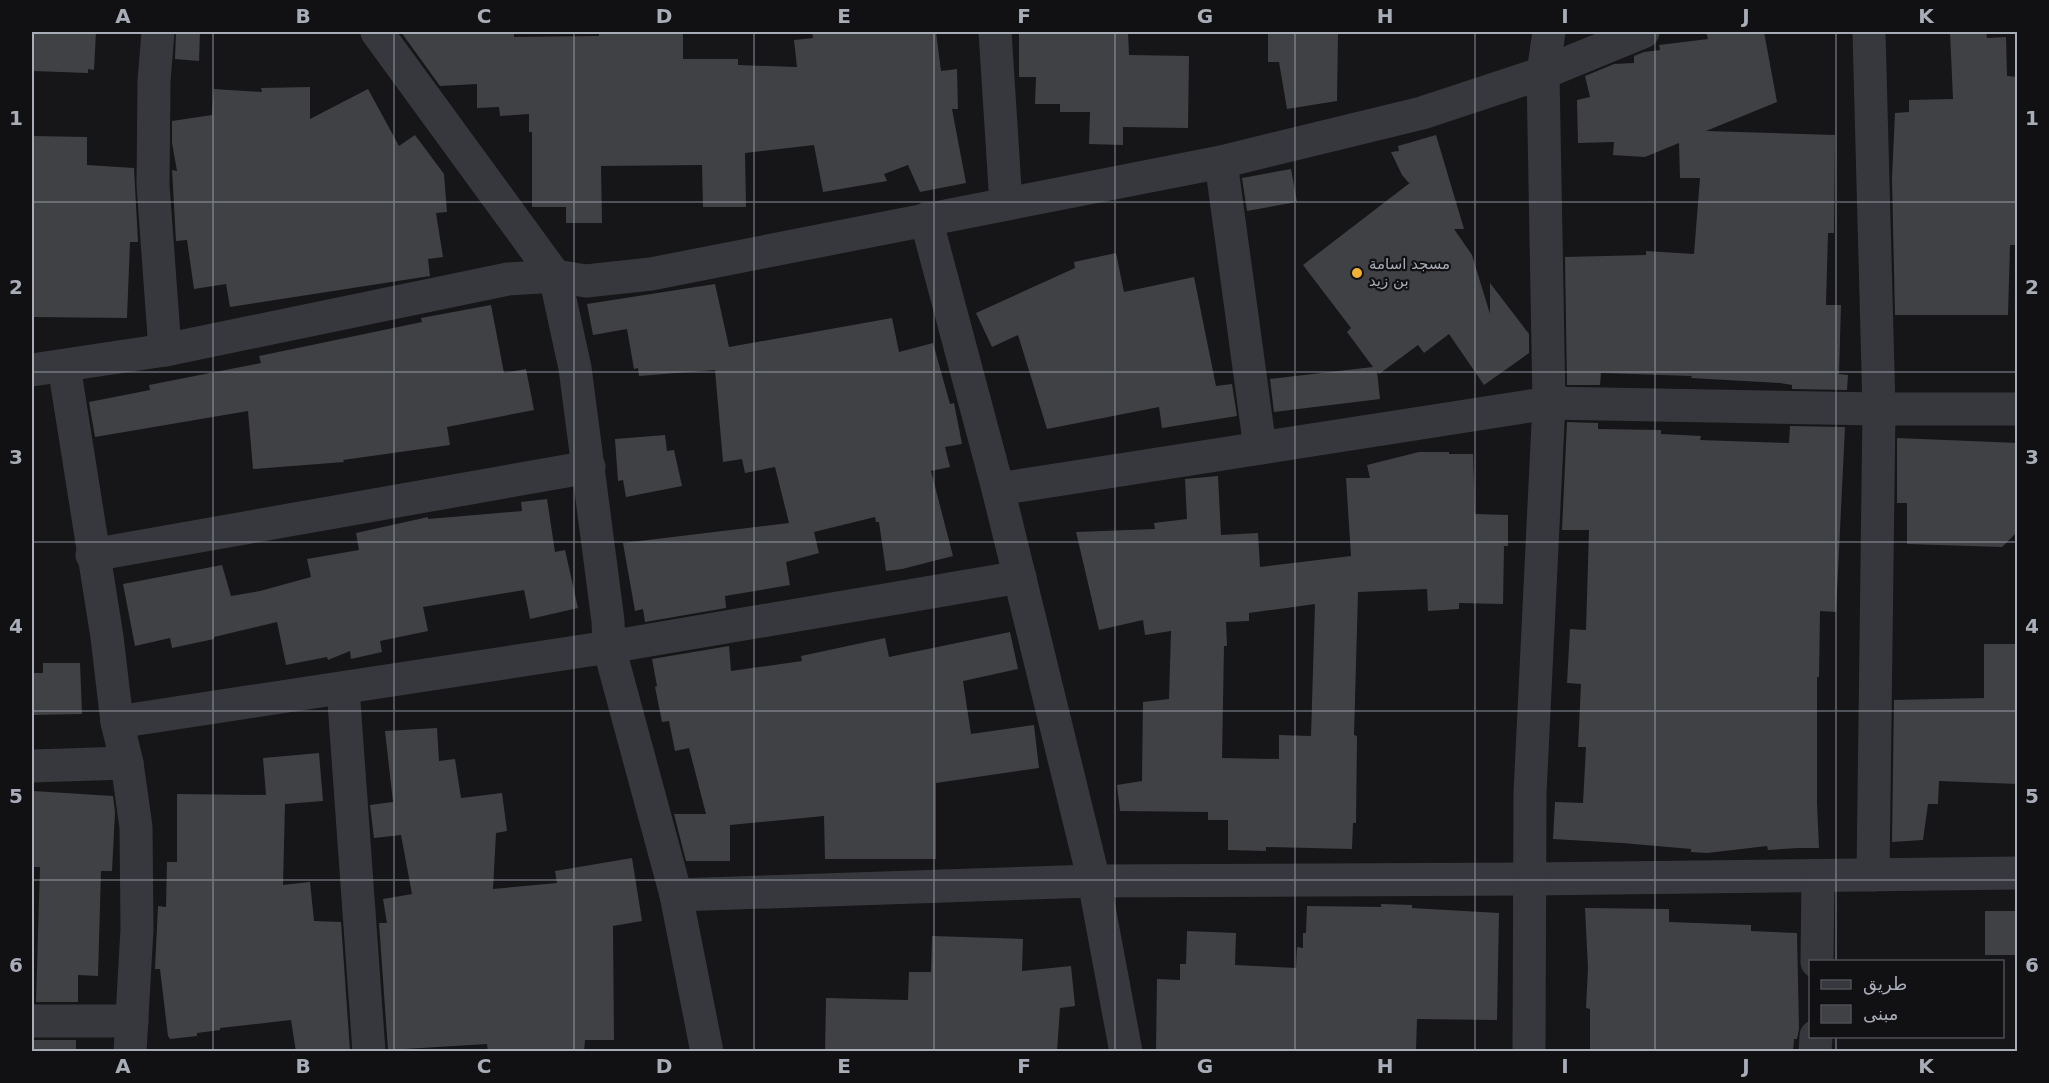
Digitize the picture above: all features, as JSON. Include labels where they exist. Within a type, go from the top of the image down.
[{"type":"street","points":[[158,32],[154,81],[153,185],[165,350]]},
{"type":"street","points":[[377,32],[555,276],[575,369],[608,621],[609,647],[676,895],[707,1052]]},
{"type":"street","points":[[995,32],[1006,204]]},
{"type":"street","points":[[1529,1052],[1530,793],[1549,403],[1543,73],[1549,32]]},
{"type":"street","points":[[32,370],[165,350],[508,279],[555,276],[586,281],[651,274],[1221,162],[1422,113],[1543,73],[1643,32]]},
{"type":"street","points":[[1869,32],[1879,409],[1873,875]]},
{"type":"street","points":[[1221,162],[1260,448]]},
{"type":"street","points":[[926,219],[998,489],[1094,881],[1126,1052]]},
{"type":"street","points":[[32,1021],[131,1036],[137,929],[136,827],[127,763],[117,722],[107,637],[92,555],[64,366]]},
{"type":"street","points":[[998,489],[1549,403],[2018,409]]},
{"type":"street","points":[[92,555],[589,467]]},
{"type":"street","points":[[117,722],[609,647],[1020,577]]},
{"type":"street","points":[[343,688],[369,1052]]},
{"type":"street","points":[[32,766],[127,763]]},
{"type":"street","points":[[676,895],[1094,881],[2018,873]]},
{"type":"street","points":[[1816,960],[1818,876]]},
{"type":"building","points":[[32,32],[96,32],[94,70],[88,69],[88,73],[32,71]]},
{"type":"building","points":[[176,32],[200,32],[199,61],[175,59]]},
{"type":"building","points":[[401,32],[514,32],[514,37],[599,36],[599,32],[683,32],[683,59],[738,59],[738,65],[797,67],[794,40],[813,38],[812,32],[936,32],[941,71],[957,69],[958,109],[952,109],[966,183],[920,192],[908,165],[884,174],[887,181],[823,192],[814,145],[745,153],[746,207],[703,207],[702,165],[601,166],[602,223],[566,223],[566,207],[532,207],[532,132],[529,132],[529,114],[500,116],[499,107],[477,108],[477,84],[440,86]]},
{"type":"building","points":[[1019,32],[1128,32],[1129,55],[1189,56],[1188,128],[1123,127],[1123,145],[1089,144],[1090,112],[1060,112],[1060,104],[1035,104],[1036,77],[1019,77]]},
{"type":"building","points":[[1268,32],[1338,32],[1337,101],[1287,109],[1279,62],[1268,62]]},
{"type":"building","points":[[1706,32],[1764,32],[1777,102],[1706,131],[1835,135],[1834,233],[1828,233],[1826,305],[1841,305],[1839,374],[1848,375],[1847,390],[1792,389],[1792,385],[1780,383],[1691,378],[1692,376],[1601,373],[1600,385],[1567,385],[1565,257],[1646,255],[1646,251],[1694,254],[1700,178],[1680,178],[1679,143],[1645,157],[1613,155],[1614,142],[1578,143],[1577,100],[1590,97],[1585,76],[1614,64],[1634,63],[1634,56],[1660,50],[1659,45],[1708,39]]},
{"type":"building","points":[[1950,32],[1986,32],[1987,38],[2006,37],[2007,76],[2018,77],[2018,245],[2010,245],[2008,315],[1895,315],[1892,178],[1895,113],[1909,112],[1909,100],[1953,99]]},
{"type":"building","points":[[310,87],[310,119],[368,89],[399,146],[415,135],[444,174],[447,212],[436,213],[443,257],[428,259],[430,276],[230,307],[226,284],[194,289],[187,240],[176,241],[172,170],[177,171],[172,143],[172,121],[212,115],[214,89],[262,92],[261,88]]},
{"type":"building","points":[[1436,135],[1464,229],[1454,229],[1472,255],[1490,314],[1490,283],[1529,334],[1529,353],[1484,385],[1449,334],[1424,353],[1418,345],[1379,374],[1377,371],[1380,399],[1274,412],[1270,379],[1373,367],[1347,332],[1351,328],[1303,265],[1411,182],[1409,183],[1402,175],[1391,152],[1399,151],[1398,146]]},
{"type":"building","points":[[32,136],[87,137],[87,165],[134,168],[138,242],[130,242],[127,318],[32,317]]},
{"type":"building","points":[[1291,169],[1297,202],[1247,211],[1242,178]]},
{"type":"building","points":[[1116,253],[1124,292],[1194,277],[1216,386],[1232,384],[1237,416],[1162,428],[1159,407],[1047,429],[1018,335],[992,347],[976,313],[1075,268],[1074,262]]},
{"type":"building","points":[[715,284],[729,347],[892,318],[899,352],[933,343],[950,404],[954,403],[962,444],[945,447],[950,467],[931,471],[953,556],[886,571],[879,522],[876,522],[875,517],[814,532],[819,553],[786,562],[790,585],[725,596],[726,608],[645,622],[643,609],[635,611],[623,543],[789,523],[775,467],[745,473],[742,459],[723,462],[715,370],[639,376],[638,368],[634,369],[627,329],[593,335],[587,304]]},
{"type":"building","points":[[491,305],[504,373],[526,369],[534,410],[447,427],[450,445],[343,460],[344,462],[253,469],[248,411],[95,437],[89,402],[150,390],[149,385],[261,363],[259,356],[422,322],[421,318]]},
{"type":"building","points":[[1567,422],[1598,423],[1598,429],[1661,430],[1661,434],[1701,436],[1700,440],[1789,443],[1790,426],[1845,427],[1836,612],[1820,611],[1819,677],[1817,677],[1819,848],[1768,850],[1767,846],[1707,853],[1691,852],[1691,849],[1553,839],[1555,802],[1583,803],[1586,747],[1578,747],[1581,684],[1567,683],[1570,629],[1586,630],[1589,530],[1562,530]]},
{"type":"building","points":[[665,435],[667,451],[674,450],[682,486],[626,497],[623,480],[618,481],[615,439]]},
{"type":"building","points":[[1897,438],[2018,443],[2018,531],[2002,547],[1907,544],[1907,503],[1897,503]]},
{"type":"building","points":[[1419,452],[1473,454],[1475,514],[1508,515],[1508,546],[1504,546],[1503,604],[1459,603],[1459,609],[1428,611],[1427,589],[1358,592],[1354,735],[1357,736],[1356,823],[1353,823],[1352,849],[1266,847],[1266,851],[1228,850],[1228,820],[1208,820],[1208,812],[1120,811],[1117,785],[1142,781],[1143,702],[1169,699],[1171,631],[1145,635],[1143,620],[1099,630],[1076,532],[1155,529],[1154,523],[1187,519],[1185,479],[1218,476],[1221,535],[1258,533],[1260,567],[1351,556],[1346,478],[1370,478],[1367,465]],"holes":[[[1315,604],[1311,736],[1279,735],[1279,759],[1222,758],[1226,622],[1249,621],[1249,613]]]},
{"type":"building","points":[[547,499],[555,552],[565,550],[578,608],[530,619],[524,590],[423,607],[428,631],[380,641],[382,652],[351,659],[350,651],[328,660],[327,657],[286,665],[277,622],[172,648],[170,638],[135,646],[123,584],[222,565],[231,596],[260,591],[311,577],[307,559],[359,550],[356,533],[428,517],[428,519],[522,511],[521,502]]},
{"type":"building","points":[[1010,632],[1018,669],[963,681],[971,734],[1034,725],[1039,768],[936,783],[936,859],[825,859],[824,816],[730,825],[730,861],[686,861],[674,814],[706,814],[689,748],[675,751],[669,721],[662,722],[652,659],[729,646],[731,671],[802,661],[801,656],[885,638],[889,657]]},
{"type":"building","points":[[1984,644],[2018,644],[2018,784],[1939,781],[1938,804],[1928,804],[1923,840],[1892,842],[1894,700],[1984,698]]},
{"type":"building","points":[[43,663],[80,663],[82,714],[32,715],[32,673],[43,673]]},
{"type":"building","points":[[437,728],[439,761],[455,759],[461,798],[502,793],[507,831],[496,833],[493,889],[557,883],[555,871],[632,858],[642,921],[613,926],[614,1040],[585,1040],[584,1052],[488,1052],[487,1044],[388,1050],[379,923],[387,923],[383,899],[412,894],[401,835],[374,838],[370,805],[393,802],[385,731]]},
{"type":"building","points":[[319,753],[323,801],[285,804],[283,885],[310,882],[314,921],[341,922],[350,1051],[296,1052],[291,1020],[220,1028],[220,1030],[197,1033],[197,1036],[170,1039],[160,969],[155,969],[158,906],[166,907],[167,862],[177,862],[177,794],[266,795],[263,758]]},
{"type":"building","points":[[33,791],[113,796],[115,812],[112,871],[101,871],[98,976],[78,975],[78,1002],[36,1002],[40,867],[32,867]]},
{"type":"building","points":[[1381,904],[1499,913],[1497,1020],[1417,1019],[1416,1051],[1156,1052],[1157,979],[1180,980],[1180,964],[1186,964],[1187,931],[1236,933],[1235,965],[1296,968],[1297,947],[1303,948],[1303,933],[1306,933],[1307,906],[1381,907]]},
{"type":"building","points":[[1585,908],[1669,909],[1669,922],[1751,925],[1751,931],[1797,933],[1799,1029],[1797,1039],[1794,1039],[1793,1052],[1658,1052],[1622,1049],[1622,1052],[1590,1052],[1590,1009],[1586,1008],[1588,968]]},
{"type":"building","points":[[1985,911],[2018,911],[2018,955],[1985,955]]},
{"type":"building","points":[[932,936],[1023,939],[1022,971],[1071,966],[1075,1006],[1060,1008],[1057,1052],[825,1052],[826,998],[908,1000],[909,972],[931,972]]},
{"type":"building","points":[[34,1040],[76,1040],[76,1052],[33,1052]]},
{"type":"place","name":"مسجد اسامة بن زيد","points":[[1357,273]]}]
